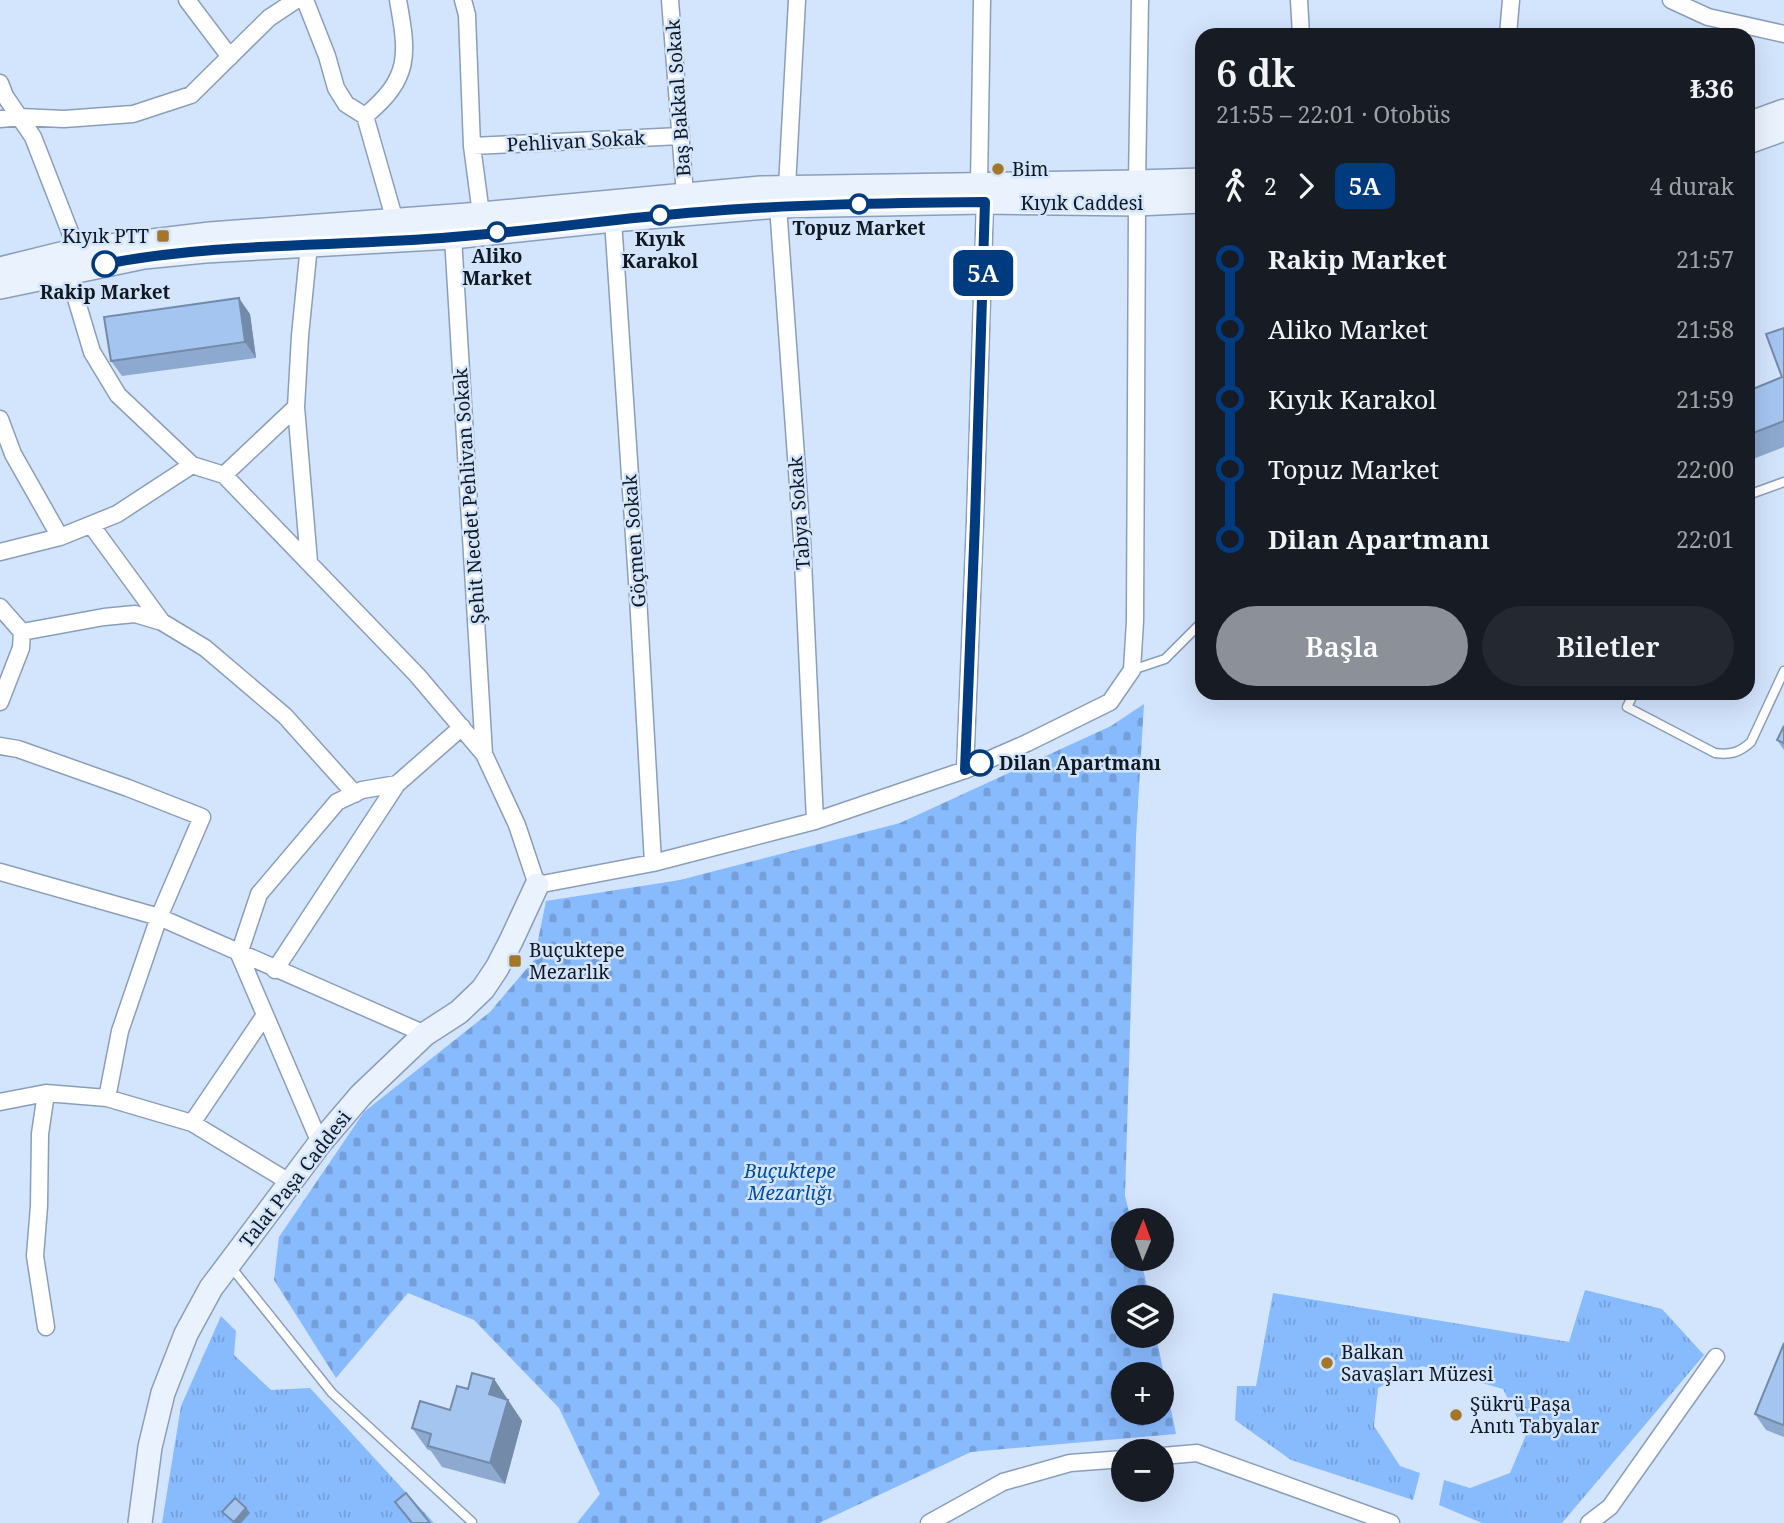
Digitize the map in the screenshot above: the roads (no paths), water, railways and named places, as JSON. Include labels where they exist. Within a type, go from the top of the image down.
[{"type":"main road","points":[[1755,121],[1784,111]]},
{"type":"main road","points":[[1755,140],[1784,130]]},
{"type":"main road","name":"Kıyık Caddesi","points":[[1137,193],[1195,181]]},
{"type":"main road","name":"Kıyık Caddesi","points":[[0,269],[210,234],[395,221],[451,227],[481,214],[761,188],[783,197]]},
{"type":"main road","name":"Kıyık Caddesi","points":[[0,287],[69,259],[144,257],[309,245],[451,227],[613,220],[783,197],[1137,193],[1195,200]]},
{"type":"main road","name":"Talat Paşa Caddesi","points":[[140,1523],[152,1435],[174,1362],[197,1311],[211,1288],[320,1143],[361,1095],[425,1034],[459,1012],[483,989],[506,950],[537,885]]},
{"type":"street","points":[[187,0],[230,57]]},
{"type":"street","points":[[0,119],[64,119],[133,114],[191,95],[268,18],[296,0]]},
{"type":"street","points":[[305,0],[327,56],[336,88],[346,104],[365,116],[395,221]]},
{"type":"street","points":[[365,116],[395,87],[402,68],[405,39],[398,0]]},
{"type":"street","points":[[463,0],[467,15],[472,146],[481,214]]},
{"type":"street","name":"Baş Bakkal Sokak","points":[[670,0],[685,195]]},
{"type":"street","name":"Tabya Sokak","points":[[797,0],[783,197],[815,821]]},
{"type":"street","points":[[965,770],[975,508],[982,193],[982,0]]},
{"type":"street","points":[[0,83],[5,96],[33,137],[69,259],[92,352],[118,395],[192,465],[224,475],[417,675],[462,727],[484,754],[517,825],[537,885],[653,863],[815,821],[965,770],[1110,702],[1132,670],[1135,621],[1140,0]]},
{"type":"street","points":[[1299,0],[1301,28]]},
{"type":"street","points":[[1509,28],[1511,0]]},
{"type":"street","points":[[1671,0],[1708,17],[1784,34]]},
{"type":"street","name":"Pehlivan Sokak","points":[[472,146],[681,136]]},
{"type":"street","name":"Göçmen Sokak","points":[[613,220],[653,863]]},
{"type":"street","name":"Şehit Necdet Pehlivan Sokak","points":[[451,227],[484,754]]},
{"type":"street","points":[[309,245],[296,407],[309,562]]},
{"type":"street","points":[[224,475],[296,407]]},
{"type":"street","points":[[0,419],[13,454],[60,537]]},
{"type":"street","points":[[0,552],[60,537],[117,514],[192,465]]},
{"type":"street","points":[[91,525],[163,622]]},
{"type":"street","points":[[0,607],[22,632],[20,648],[0,702]]},
{"type":"street","points":[[22,632],[135,614],[163,622],[205,649],[285,716],[355,794]]},
{"type":"street","points":[[275,970],[397,784],[462,727]]},
{"type":"street","points":[[0,746],[18,749],[202,817],[159,917],[120,1031],[107,1098]]},
{"type":"street","points":[[320,1143],[239,954],[259,894],[337,802],[362,790],[397,784]]},
{"type":"street","points":[[0,872],[159,917],[425,1034]]},
{"type":"street","points":[[192,1123],[265,1016]]},
{"type":"street","points":[[46,1326],[35,1256],[40,1206],[40,1134],[47,1093]]},
{"type":"street","points":[[0,1102],[47,1093],[107,1098],[192,1123],[291,1182]]},
{"type":"street","points":[[1589,1523],[1610,1507],[1716,1357]]},
{"type":"street","points":[[1174,1455],[1197,1453],[1391,1523]]},
{"type":"street","points":[[929,1523],[1003,1482],[1070,1463],[1111,1460]]},
{"type":"lane","points":[[1755,492],[1784,482]]},
{"type":"lane","points":[[1132,670],[1165,659],[1195,629]]},
{"type":"lane","points":[[1630,700],[1627,707],[1715,753],[1730,755],[1751,742],[1784,671]]},
{"type":"lane","points":[[229,1264],[332,1393],[472,1522]]},
{"type":"place","name":"Bim","points":[[998,169]]},
{"type":"place","name":"Topuz Market","points":[[859,204]]},
{"type":"place","name":"Kıyık Karakol","points":[[660,215]]},
{"type":"place","name":"Aliko Market","points":[[497,232]]},
{"type":"place","name":"Kıyık PTT","points":[[163,236]]},
{"type":"place","name":"Rakip Market","points":[[105,264]]},
{"type":"place","name":"Dilan Apartmanı","points":[[980,763]]},
{"type":"place","name":"Buçuktepe Mezarlık","points":[[515,961]]},
{"type":"place","name":"Balkan Savaşları Müzesi","points":[[1327,1363]]},
{"type":"place","name":"Şükrü Paşa Anıtı Tabyalar","points":[[1456,1415]]},
{"type":"park label","name":"Buçuktepe Mezarlığı","points":[[790,1182]]}]
